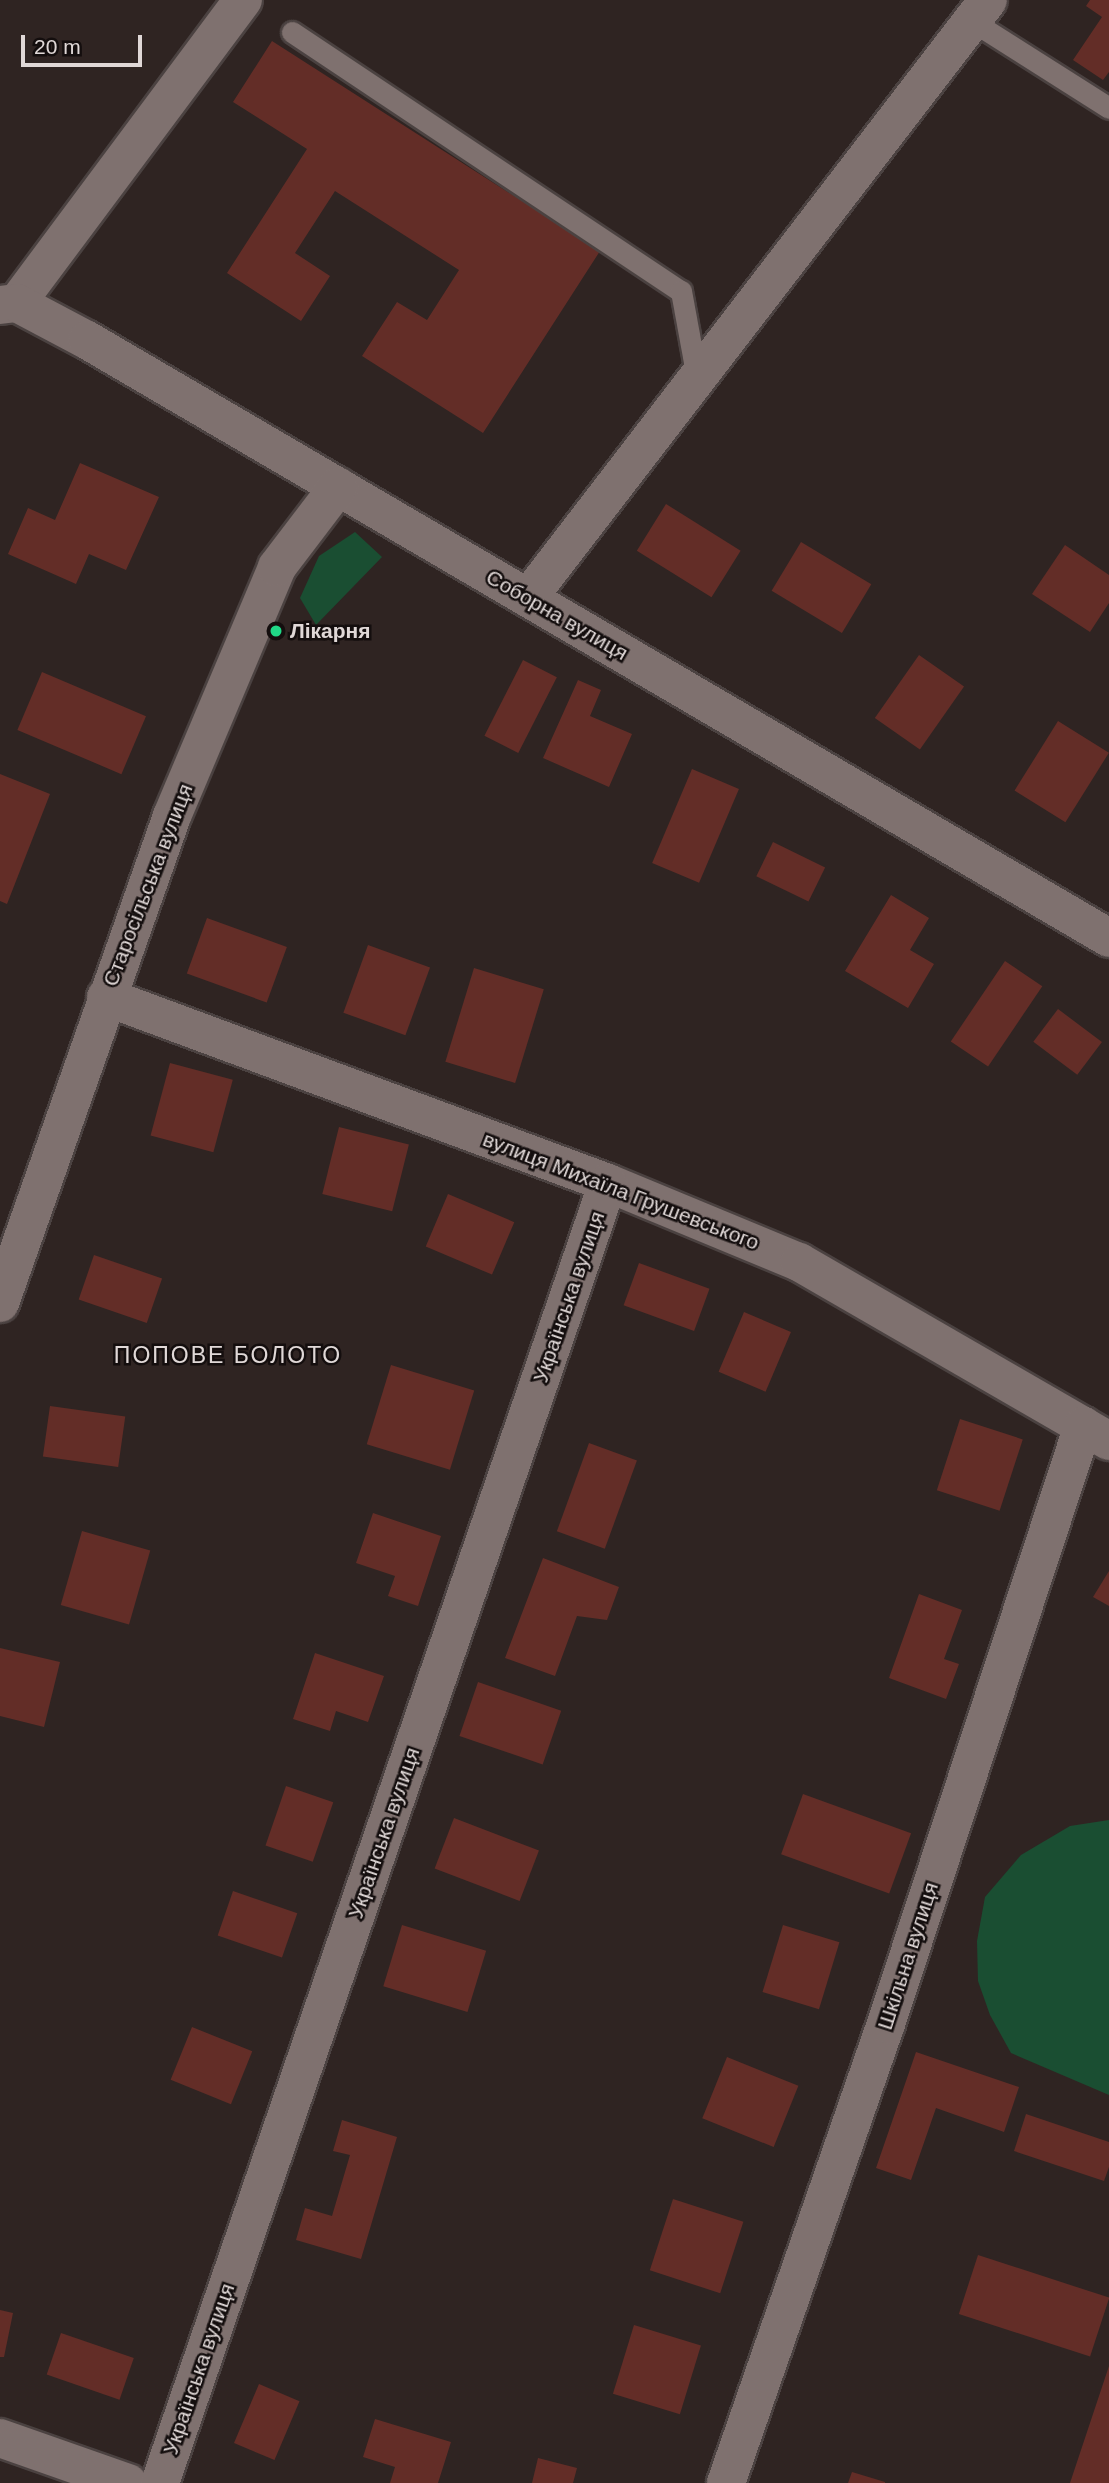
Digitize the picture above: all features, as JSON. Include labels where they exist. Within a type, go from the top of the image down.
[{"type":"street","points":[[8,304],[243,0]]},
{"type":"street","points":[[528,598],[980,10]]},
{"type":"street","name":"Соборна вулиця","points":[[8,304],[87,340],[1109,938]]},
{"type":"street","name":"Старосільська вулиця","points":[[0,1303],[172,816],[277,567],[338,487]]},
{"type":"street","name":"вулиця Михаїла Грушевського","points":[[106,997],[608,1183],[799,1262],[1096,1434]]},
{"type":"street","name":"Українська вулиця","points":[[160,2483],[608,1183]]},
{"type":"street","name":"Шкільна вулиця","points":[[726,2483],[1096,1434]]},
{"type":"street","points":[[0,2438],[128,2483]]},
{"type":"lane","points":[[980,10],[1109,108]]},
{"type":"lane","points":[[292,32],[681,291],[697,378]]},
{"type":"green space","points":[[355,532],[382,557],[316,625],[300,598],[319,556]]},
{"type":"green space","points":[[1109,1820],[1109,2095],[1011,2053],[990,2015],[978,1981],[977,1941],[985,1897],[1021,1855],[1070,1826]]},
{"type":"building","points":[[1090,0],[1109,0],[1109,72],[1103,80],[1073,60],[1102,17],[1086,6]]},
{"type":"building","points":[[272,41],[600,251],[483,433],[362,356],[397,302],[427,320],[459,270],[335,191],[295,253],[330,276],[301,321],[227,273],[307,149],[233,102]]},
{"type":"building","points":[[80,463],[159,497],[126,570],[89,554],[76,584],[8,554],[28,508],[55,520]]},
{"type":"building","points":[[666,504],[741,551],[711,597],[637,551]]},
{"type":"building","points":[[801,542],[871,584],[842,633],[772,591]]},
{"type":"building","points":[[1065,545],[1109,575],[1109,603],[1090,632],[1032,594]]},
{"type":"building","points":[[919,655],[964,687],[920,750],[875,718]]},
{"type":"building","points":[[523,660],[557,677],[518,753],[484,736]]},
{"type":"building","points":[[42,672],[146,716],[121,774],[17,730]]},
{"type":"building","points":[[578,680],[601,690],[590,716],[632,734],[609,787],[543,758]]},
{"type":"building","points":[[1058,721],[1109,753],[1065,822],[1015,791]]},
{"type":"building","points":[[692,769],[739,789],[699,883],[652,863]]},
{"type":"building","points":[[0,774],[50,794],[7,904],[0,901]]},
{"type":"building","points":[[773,842],[825,867],[808,902],[756,876]]},
{"type":"building","points":[[891,895],[929,918],[910,950],[934,964],[908,1008],[845,971]]},
{"type":"building","points":[[207,918],[287,947],[267,1003],[187,973]]},
{"type":"building","points":[[368,945],[430,968],[405,1035],[343,1013]]},
{"type":"building","points":[[1005,961],[1042,986],[988,1067],[951,1041]]},
{"type":"building","points":[[474,968],[544,989],[515,1083],[445,1062]]},
{"type":"building","points":[[1058,1009],[1102,1042],[1077,1075],[1033,1042]]},
{"type":"building","points":[[170,1063],[233,1080],[213,1152],[151,1135]]},
{"type":"building","points":[[339,1127],[409,1144],[392,1211],[322,1194]]},
{"type":"building","points":[[448,1194],[514,1222],[492,1275],[426,1246]]},
{"type":"building","points":[[94,1255],[162,1278],[147,1323],[79,1299]]},
{"type":"building","points":[[639,1263],[709,1289],[694,1331],[624,1305]]},
{"type":"building","points":[[744,1312],[791,1332],[766,1392],[719,1372]]},
{"type":"building","points":[[391,1365],[474,1390],[450,1470],[367,1444]]},
{"type":"building","points":[[50,1406],[125,1417],[118,1467],[43,1457]]},
{"type":"building","points":[[960,1419],[1023,1439],[1000,1511],[937,1490]]},
{"type":"building","points":[[589,1443],[637,1460],[605,1549],[557,1531]]},
{"type":"building","points":[[373,1513],[441,1536],[418,1606],[388,1596],[395,1576],[356,1563]]},
{"type":"building","points":[[82,1531],[150,1551],[129,1625],[61,1605]]},
{"type":"building","points":[[543,1558],[619,1587],[607,1620],[577,1616],[555,1676],[505,1658]]},
{"type":"building","points":[[1109,1571],[1109,1606],[1093,1597]]},
{"type":"building","points":[[919,1594],[962,1610],[944,1659],[959,1664],[946,1699],[889,1678]]},
{"type":"building","points":[[0,1648],[60,1662],[44,1727],[0,1716]]},
{"type":"building","points":[[315,1653],[384,1676],[368,1722],[336,1711],[330,1731],[293,1719]]},
{"type":"building","points":[[478,1682],[561,1711],[543,1765],[459,1736]]},
{"type":"building","points":[[286,1786],[333,1802],[313,1862],[265,1846]]},
{"type":"building","points":[[803,1794],[911,1833],[889,1893],[781,1854]]},
{"type":"building","points":[[454,1818],[539,1851],[520,1901],[435,1868]]},
{"type":"building","points":[[233,1891],[297,1913],[282,1958],[218,1935]]},
{"type":"building","points":[[402,1925],[486,1951],[467,2012],[383,1986]]},
{"type":"building","points":[[783,1925],[839,1942],[819,2009],[763,1992]]},
{"type":"building","points":[[192,2027],[252,2051],[231,2104],[171,2080]]},
{"type":"building","points":[[916,2052],[1019,2087],[1004,2132],[936,2108],[911,2180],[876,2168]]},
{"type":"building","points":[[727,2057],[798,2086],[774,2147],[702,2118]]},
{"type":"building","points":[[1026,2114],[1109,2142],[1109,2167],[1104,2181],[1014,2151]]},
{"type":"building","points":[[342,2120],[397,2137],[361,2259],[296,2240],[305,2208],[332,2216],[350,2155],[333,2151]]},
{"type":"building","points":[[673,2199],[743,2222],[720,2293],[650,2270]]},
{"type":"building","points":[[978,2255],[1109,2298],[1090,2357],[959,2314]]},
{"type":"building","points":[[0,2310],[13,2313],[4,2357],[0,2357]]},
{"type":"building","points":[[634,2325],[701,2345],[680,2414],[613,2394]]},
{"type":"building","points":[[61,2333],[134,2358],[119,2400],[47,2375]]},
{"type":"building","points":[[1109,2366],[1109,2483],[1070,2483]]},
{"type":"building","points":[[259,2384],[300,2401],[274,2460],[234,2443]]},
{"type":"building","points":[[375,2419],[451,2442],[438,2483],[390,2483],[395,2467],[363,2457]]},
{"type":"building","points":[[538,2458],[577,2468],[573,2483],[532,2483]]},
{"type":"building","points":[[852,2472],[885,2482],[885,2483],[848,2483]]},
{"type":"place","name":"Лікарня","points":[[276,631]]},
{"type":"district","name":"ПОПОВЕ БОЛОТО","points":[[228,1355]]}]
